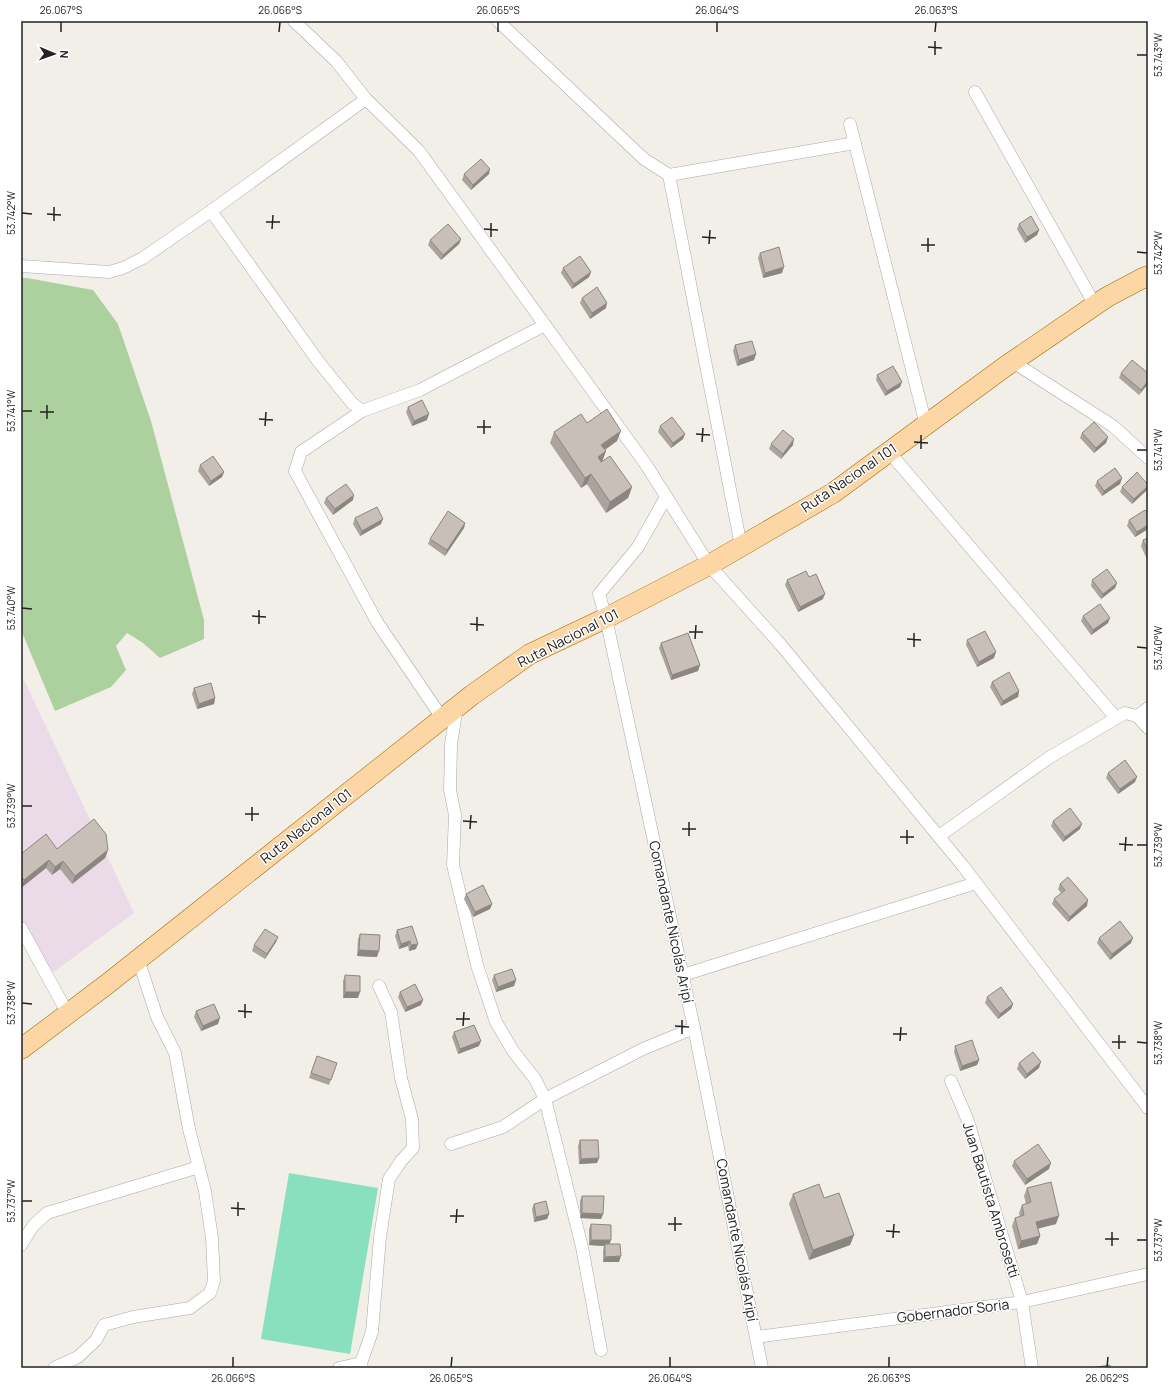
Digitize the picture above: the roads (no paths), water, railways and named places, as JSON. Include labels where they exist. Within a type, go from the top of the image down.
[{"type":"main road","name":"Ruta Nacional 101","points":[[21,1049],[68,1014],[450,712],[530,654],[606,618],[709,565],[833,492],[1106,297],[1148,276]]},
{"type":"street","points":[[294,21],[336,60],[366,99],[418,151],[647,466],[709,565],[781,645],[976,883],[1148,1108]]},
{"type":"street","points":[[498,21],[644,159],[668,176],[741,546]]},
{"type":"street","points":[[975,92],[1095,305]]},
{"type":"street","points":[[21,266],[109,272],[123,268],[143,258],[211,211],[366,99]]},
{"type":"street","points":[[850,124],[926,425]]},
{"type":"street","points":[[668,176],[855,143]]},
{"type":"street","points":[[211,211],[318,361],[352,403],[362,411]]},
{"type":"street","points":[[544,325],[420,390],[362,411],[301,452],[295,471],[377,622],[450,712],[450,790],[456,815],[453,865],[477,965],[496,1022],[513,1051],[535,1079],[545,1099],[582,1247],[601,1350]]},
{"type":"street","points":[[1013,362],[1113,426],[1148,458]]},
{"type":"street","points":[[889,452],[1116,718]]},
{"type":"street","name":"Comandante Nicolás Aripí","points":[[666,497],[638,547],[599,594],[606,618],[683,975],[762,1368]]},
{"type":"street","points":[[1137,716],[1148,708]]},
{"type":"street","points":[[938,836],[1050,757],[1125,712],[1137,716],[1148,728]]},
{"type":"street","points":[[683,975],[976,883]]},
{"type":"street","points":[[21,928],[68,1014]]},
{"type":"street","points":[[54,1368],[78,1357],[96,1340],[104,1325],[133,1317],[190,1308],[210,1293],[214,1281],[212,1238],[205,1191],[189,1129],[175,1053],[157,1018],[138,959]]},
{"type":"street","points":[[339,1368],[361,1365],[372,1332],[380,1237],[388,1179],[413,1148],[412,1119],[401,1078],[391,1012],[379,986]]},
{"type":"street","points":[[451,1144],[503,1127],[545,1099],[643,1050],[694,1028]]},
{"type":"street","name":"Juan Bautista Ambrosetti","points":[[951,1081],[968,1121],[1022,1302],[1032,1368]]},
{"type":"street","points":[[21,1245],[33,1226],[48,1213],[199,1167]]},
{"type":"street","name":"Gobernador Soria","points":[[756,1337],[1022,1302],[1148,1274]]}]
